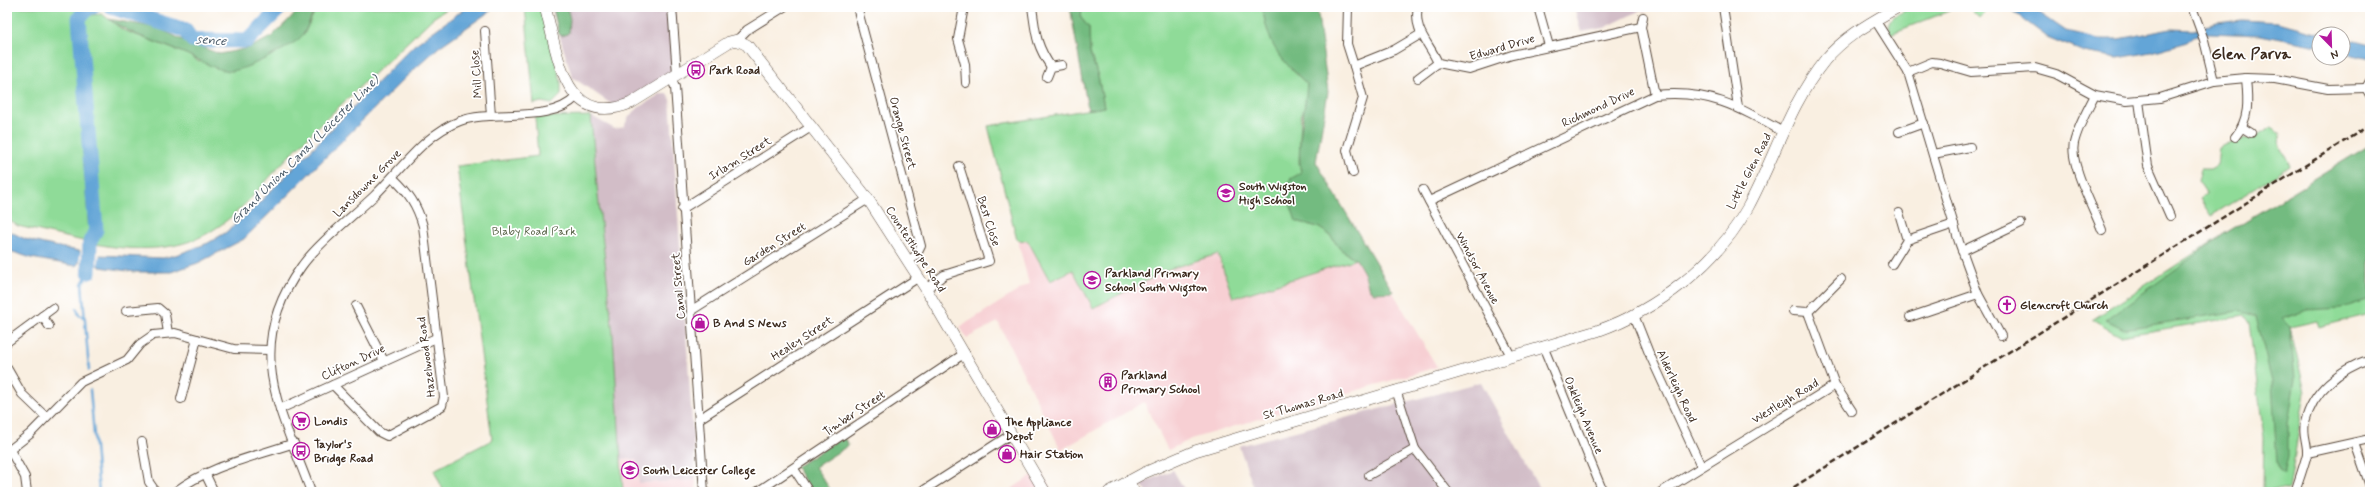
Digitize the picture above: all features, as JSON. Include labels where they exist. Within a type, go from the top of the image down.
[{"type":"main road","points":[[545,7],[563,71],[576,97],[596,107],[620,107],[729,42],[737,40]]},
{"type":"main road","name":"Little Glen Road","points":[[1511,356],[1603,328],[1634,315],[1683,281],[1725,239],[1748,207],[1783,132],[1825,61],[1848,38],[1898,7]]},
{"type":"main road","name":"Countesthorpe Road","points":[[737,40],[747,45],[868,199],[909,261],[965,353],[1010,435],[1045,492]]},
{"type":"main road","name":"St Thomas Road","points":[[1109,492],[1128,481],[1195,451],[1511,356]]},
{"type":"main road","points":[[1128,481],[1134,492]]},
{"type":"street","name":"Canal Street","points":[[672,7],[674,76],[682,209],[692,310],[704,492]]},
{"type":"street","points":[[737,40],[747,30],[784,7]]},
{"type":"street","name":"Orange Street","points":[[857,7],[921,246],[918,254],[909,261]]},
{"type":"street","points":[[964,7],[958,39],[965,64],[966,83]]},
{"type":"street","points":[[1032,7],[1037,42],[1051,66]]},
{"type":"street","points":[[1348,7],[1347,44],[1364,98],[1347,150],[1353,173]]},
{"type":"street","points":[[1418,7],[1417,26],[1421,34],[1432,48],[1438,63],[1418,78]]},
{"type":"street","points":[[1538,7],[1549,46]]},
{"type":"street","points":[[1722,7],[1738,107]]},
{"type":"street","points":[[2192,7],[2204,40],[2214,81]]},
{"type":"street","points":[[1643,17],[1641,27],[1656,95]]},
{"type":"street","points":[[1875,20],[1908,72],[1962,251],[1978,294],[2001,336]]},
{"type":"street","name":"Edward Drive","points":[[1438,63],[1469,69],[1549,46],[1641,27]]},
{"type":"street","name":"Mill Close","points":[[485,31],[491,116]]},
{"type":"street","points":[[1354,66],[1394,50],[1421,34]]},
{"type":"street","points":[[1908,72],[1932,62],[1971,72],[2035,68],[2056,74],[2094,95],[2116,100],[2139,101],[2172,95],[2214,81],[2246,78],[2275,79],[2328,89],[2369,88]]},
{"type":"street","points":[[1051,66],[1062,65]]},
{"type":"street","points":[[1047,77],[1051,66]]},
{"type":"street","points":[[2235,137],[2242,128],[2248,101],[2246,78]]},
{"type":"street","name":"Richmond Drive","points":[[1429,201],[1656,95],[1680,93],[1704,95],[1738,107],[1783,132]]},
{"type":"street","points":[[2094,95],[2078,132],[2073,151],[2075,165],[2102,230]]},
{"type":"street","name":"Lansdowne Grove","points":[[311,492],[294,443],[280,409],[270,374],[270,350],[273,327],[282,299],[301,266],[393,178],[421,146],[440,131],[468,118],[559,109],[576,97]]},
{"type":"street","points":[[2139,101],[2148,166],[2170,216]]},
{"type":"street","points":[[1899,132],[1924,123]]},
{"type":"street","name":"Irlam Street","points":[[682,209],[811,127]]},
{"type":"street","points":[[2242,128],[2251,133]]},
{"type":"street","points":[[1933,154],[1970,147]]},
{"type":"street","name":"Best Close","points":[[926,289],[944,275],[989,261],[959,166]]},
{"type":"street","name":"Hazelwood Road","points":[[333,385],[379,432],[388,436],[442,406],[444,397],[423,226],[415,202],[408,192],[393,178]]},
{"type":"street","name":"Windsor Avenue","points":[[1423,190],[1511,356]]},
{"type":"street","name":"Garden Street","points":[[692,310],[868,199]]},
{"type":"street","points":[[1898,213],[1908,240]]},
{"type":"street","points":[[1962,251],[2021,223]]},
{"type":"street","points":[[1892,264],[1908,240],[1954,224]]},
{"type":"street","name":"Healey Street","points":[[699,419],[919,277]]},
{"type":"street","points":[[1793,311],[1808,312],[1841,278]]},
{"type":"street","points":[[1910,317],[1978,294]]},
{"type":"street","points":[[356,306],[384,361]]},
{"type":"street","points":[[7,342],[53,308]]},
{"type":"street","points":[[126,311],[158,308],[165,314],[168,332]]},
{"type":"street","name":"Westleigh Road","points":[[1661,492],[1835,385],[1808,312]]},
{"type":"street","name":"Alderleigh Road","points":[[1634,315],[1649,353],[1701,466]]},
{"type":"street","points":[[42,316],[49,326]]},
{"type":"street","points":[[27,492],[25,477],[8,451],[30,434],[81,382],[127,360],[140,344],[153,335],[168,332],[234,349],[270,350]]},
{"type":"street","name":"Clifton Drive","points":[[280,409],[436,338]]},
{"type":"street","points":[[181,399],[197,339]]},
{"type":"street","name":"Oakleigh Avenue","points":[[1542,346],[1603,492]]},
{"type":"street","name":"Timber Street","points":[[758,492],[965,353]]},
{"type":"street","points":[[2295,492],[2307,453],[2304,424],[2314,398],[2328,383],[2349,369],[2370,359]]},
{"type":"street","points":[[7,368],[22,394],[46,417]]},
{"type":"street","points":[[1835,385],[1852,411]]},
{"type":"street","points":[[1396,390],[1415,449],[1448,492]]},
{"type":"street","points":[[921,492],[1010,435]]},
{"type":"street","points":[[2307,453],[2370,439]]},
{"type":"street","points":[[142,442],[148,482],[156,492]]},
{"type":"street","points":[[175,492],[189,481],[205,473],[294,443]]},
{"type":"street","points":[[2355,443],[2370,486]]},
{"type":"street","points":[[1369,475],[1415,449]]},
{"type":"street","points":[[794,469],[809,492]]},
{"type":"street","points":[[205,473],[214,492]]},
{"type":"shaded area","points":[[551,7],[675,7],[677,74],[617,108],[572,77]]},
{"type":"shaded area","name":"South Wigston High School","points":[[1070,7],[1317,7],[1328,92],[1316,162],[1437,367],[1194,438],[1168,450],[1144,402],[1061,450],[998,322],[967,338],[960,327],[1029,284],[988,126],[1087,110]]},
{"type":"shaded area","points":[[1574,7],[1655,7],[1644,12],[1643,9],[1604,28],[1581,32]]},
{"type":"shaded area","points":[[662,93],[667,94],[670,98],[696,480],[639,483],[636,459],[620,460],[613,335],[591,116],[615,129],[624,127],[628,118],[638,108]]},
{"type":"shaded area","points":[[1481,382],[1541,492],[1243,492],[1254,488],[1239,446]]},
{"type":"shaded area","name":"South Leicester College","points":[[638,459],[640,483],[696,480],[696,492],[622,492],[620,460]]},
{"type":"shaded area","points":[[1040,470],[1053,492],[1007,492]]},
{"type":"shaded area","points":[[1173,470],[1186,492],[1147,492],[1141,484]]},
{"type":"green space","points":[[7,7],[81,7],[73,17],[89,233],[83,241],[18,226],[7,219]]},
{"type":"green space","points":[[302,7],[320,7],[313,13],[305,31],[299,39],[275,54],[234,71],[222,70],[137,35],[109,19],[158,28],[185,41],[220,54],[249,48],[271,37]]},
{"type":"green space","points":[[320,7],[450,7],[433,18],[345,101],[283,162],[244,205],[222,224],[197,239],[169,246],[139,249],[95,244],[101,230],[83,22],[91,15],[102,14],[123,30],[189,55],[199,62],[304,34],[316,9]]},
{"type":"green space","points":[[525,7],[541,7],[561,82],[561,95],[552,104],[541,102],[534,104]]},
{"type":"green space","points":[[553,7],[567,7],[570,19],[569,33],[562,36],[559,34]]},
{"type":"green space","points":[[1070,7],[1082,7],[1081,18],[1089,28],[1090,53],[1098,76],[1104,107],[1088,110]]},
{"type":"green space","points":[[1082,7],[1262,7],[1268,32],[1277,50],[1289,66],[1307,84],[1306,102],[1301,117],[1299,162],[1301,173],[1296,221],[1318,227],[1330,235],[1340,249],[1356,259],[1233,298],[1218,254],[1153,274],[1154,277],[1093,308],[1073,270],[1050,281],[1028,241],[1017,240],[988,126],[1104,107],[1098,76],[1090,53],[1089,28],[1081,18]]},
{"type":"green space","points":[[1262,7],[1317,7],[1328,92],[1316,162],[1393,292],[1374,293],[1369,289],[1364,273],[1356,259],[1340,249],[1330,235],[1318,227],[1296,221],[1287,195],[1290,179],[1301,173],[1300,139],[1307,84],[1288,66],[1276,50],[1268,33]]},
{"type":"green space","points":[[1912,7],[1959,7],[1890,34],[1889,23],[1893,17]]},
{"type":"green space","points":[[1968,7],[1990,7],[1979,18]]},
{"type":"green space","name":"Blaby Road Park","points":[[591,116],[613,335],[623,492],[444,492],[434,470],[492,440],[457,166],[538,156],[535,117]]},
{"type":"green space","points":[[2271,127],[2281,135],[2279,142],[2290,166],[2211,216],[2200,199],[2207,194],[2198,181],[2201,169],[2210,169],[2217,165],[2219,148],[2238,139],[2253,138]]},
{"type":"green space","points":[[2370,145],[2370,314],[2319,327],[2317,321],[2290,327],[2305,392],[2289,490],[2263,489],[2264,438],[2249,323],[2244,316],[2120,336],[2092,320],[2224,234]]},
{"type":"green space","points":[[2370,145],[2370,299],[2342,308],[2307,310],[2282,319],[2290,327],[2295,379],[2288,424],[2288,457],[2284,473],[2279,470],[2277,463],[2272,382],[2256,316],[2238,311],[2124,329],[2106,320],[2224,234]]},
{"type":"green space","points":[[843,437],[849,445],[815,467],[832,492],[812,492],[796,467]]},
{"type":"water","points":[[467,7],[496,7],[439,47],[407,76],[244,239],[198,263],[171,272],[135,272],[100,267],[98,264],[80,261],[76,266],[31,258],[7,250],[7,230],[25,239],[99,255],[163,258],[179,254],[208,243],[225,233],[250,212],[413,46]]},
{"type":"water","points":[[2007,7],[2031,7],[2066,31],[2100,39],[2118,39],[2171,29],[2193,30],[2216,23],[2242,20],[2277,22],[2311,31],[2311,45],[2260,35],[2209,33],[2194,36],[2187,42],[2152,52],[2118,58],[2084,52],[2047,37]]},
{"type":"water","points":[[2351,40],[2370,45],[2370,59],[2351,55]]},
{"type":"pier","points":[[81,250],[100,253],[98,264],[79,261]]},
{"type":"waterway","points":[[89,272],[90,242],[96,230],[79,18],[88,8],[93,7]]},
{"type":"waterway","name":"sence","points":[[111,7],[185,30],[192,40],[247,41],[281,7]]},
{"type":"waterway","points":[[89,272],[82,284],[89,370]]},
{"type":"waterway","points":[[77,309],[79,315],[84,317]]},
{"type":"waterway","points":[[90,390],[99,492]]},
{"type":"railway","points":[[1786,492],[2370,125]]},
{"type":"place","name":"Park Road","points":[[696,70]]},
{"type":"place","name":"South Wigston High School","points":[[1226,193]]},
{"type":"place","name":"Parkland Primary School South Wigston","points":[[1092,280]]},
{"type":"place","name":"Glencroft Church","points":[[2007,305]]},
{"type":"place","name":"B And S News","points":[[700,323]]},
{"type":"place","name":"Parkland Primary School","points":[[1108,382]]},
{"type":"place","name":"Londis","points":[[301,421]]},
{"type":"place","name":"The Appliance Depot","points":[[992,429]]},
{"type":"place","name":"Taylor's Bridge Road","points":[[301,451]]},
{"type":"place","name":"Hair Station","points":[[1007,454]]},
{"type":"place","name":"South Leicester College","points":[[630,470]]},
{"type":"district","name":"Glen Parva","points":[[2251,53]]},
{"type":"water label","name":"Grand Union Canal (Leicester Line)","points":[[304,149]]}]
